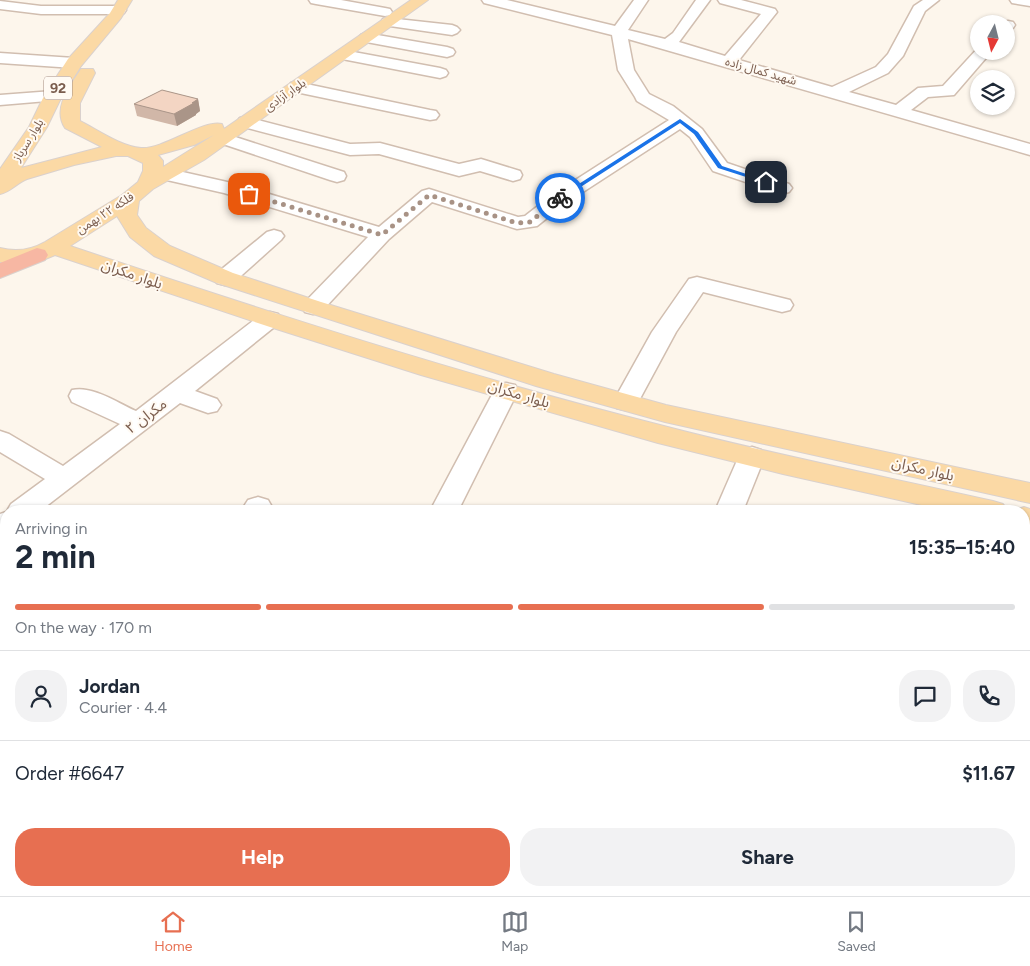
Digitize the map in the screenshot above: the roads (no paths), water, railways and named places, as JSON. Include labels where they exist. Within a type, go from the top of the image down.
[{"type":"highway","points":[[0,271],[45,251]]},
{"type":"main road","name":"92","points":[[142,0],[72,96],[68,113],[72,124],[123,150],[142,154]]},
{"type":"main road","name":"بلوار آزادی","points":[[138,192],[197,156],[343,55],[366,38],[402,0]]},
{"type":"main road","name":"بلوار آزادی","points":[[142,154],[187,141],[212,131],[387,17],[422,0]]},
{"type":"main road","name":"بلوار سرباز","points":[[0,184],[7,165],[38,127],[53,96],[74,63],[122,5]]},
{"type":"main road","name":"92","points":[[0,188],[12,178],[32,170],[123,150]]},
{"type":"main road","name":"فلکه ۲۲ بهمن","points":[[0,256],[9,257],[45,251],[138,192],[154,171],[153,161],[142,154]]},
{"type":"main road","name":"بلوار مکران","points":[[138,192],[127,215],[138,232],[162,251],[215,274],[545,380],[665,414],[1030,493]]},
{"type":"main road","name":"بلوار مکران","points":[[45,251],[174,288],[506,391],[660,434],[967,505]]},
{"type":"main road","points":[[174,288],[172,281],[181,273],[215,274]]},
{"type":"street","points":[[316,0],[452,30]]},
{"type":"street","name":"شهید کمال زاده","points":[[489,0],[578,13],[620,31],[1030,150]]},
{"type":"street","points":[[641,0],[620,31],[626,70],[643,97],[666,110],[696,133],[720,167],[782,188]]},
{"type":"street","points":[[668,44],[678,36],[703,0]]},
{"type":"street","points":[[725,0],[770,12],[728,61]]},
{"type":"street","points":[[835,92],[882,70],[895,56],[919,9],[932,0]]},
{"type":"street","points":[[1017,0],[1030,2]]},
{"type":"street","points":[[0,5],[51,10],[122,5]]},
{"type":"street","points":[[33,26],[51,10]]},
{"type":"street","points":[[366,38],[447,52]]},
{"type":"street","points":[[343,55],[440,73]]},
{"type":"street","points":[[0,58],[74,63]]},
{"type":"street","points":[[899,111],[924,92],[948,92],[976,60]]},
{"type":"street","points":[[297,87],[430,115]]},
{"type":"street","points":[[379,120],[413,93]]},
{"type":"street","points":[[0,100],[53,96]]},
{"type":"street","points":[[313,307],[382,235],[429,195],[517,223],[530,222],[559,199],[680,121]]},
{"type":"street","points":[[246,122],[350,150],[380,148],[459,170],[481,165],[512,175]]},
{"type":"street","points":[[223,138],[337,176]]},
{"type":"street","points":[[165,174],[230,188],[382,235]]},
{"type":"street","points":[[215,274],[274,236]]},
{"type":"street","points":[[626,402],[664,332],[697,284],[782,305]]},
{"type":"street","name":"مکران ۲","points":[[28,505],[176,393],[270,318]]},
{"type":"street","points":[[447,505],[506,391]]},
{"type":"street","points":[[176,393],[208,405]]},
{"type":"street","points":[[80,396],[138,422]]},
{"type":"street","points":[[0,440],[63,478]]},
{"type":"street","points":[[732,505],[752,456]]}]
